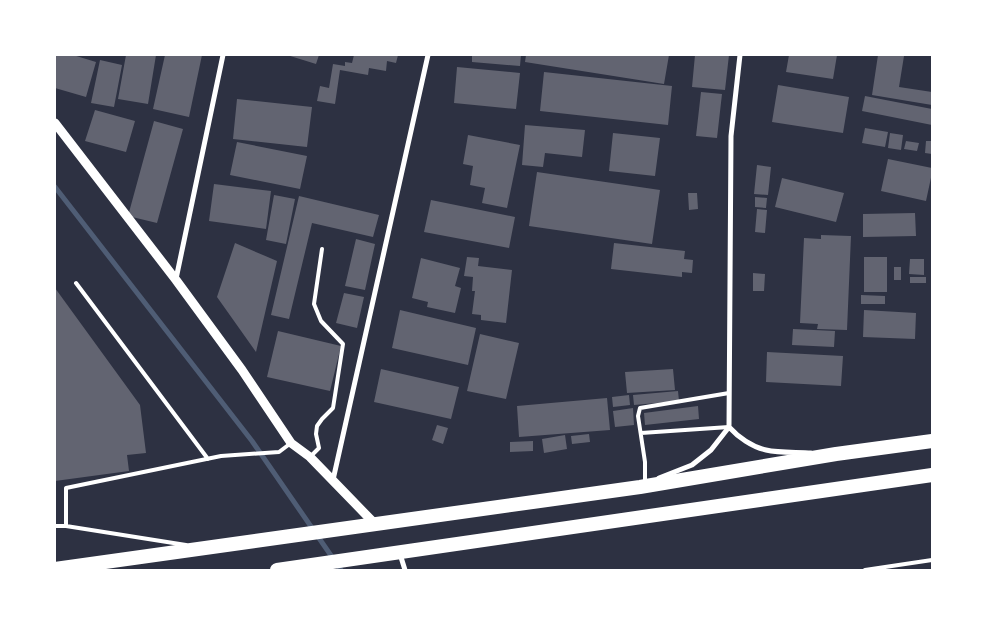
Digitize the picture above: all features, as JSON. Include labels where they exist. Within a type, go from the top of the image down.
[{"type":"highway","points":[[55,569],[642,486],[836,454],[932,441]]},
{"type":"highway","points":[[277,570],[932,475]]},
{"type":"highway","points":[[118,570],[143,557]]},
{"type":"street","points":[[176,280],[223,55]]},
{"type":"street","points":[[332,481],[428,55]]},
{"type":"street","points":[[642,486],[692,465],[711,450],[729,426],[731,136],[740,55]]},
{"type":"street","points":[[55,123],[176,280],[242,370],[292,443],[310,457],[375,524]]},
{"type":"street","points":[[729,426],[746,442],[765,450],[836,454]]},
{"type":"street","points":[[399,552],[404,570]]},
{"type":"lane","points":[[310,457],[319,448],[316,434],[317,426],[333,408],[344,344],[321,322],[314,304],[322,250]]},
{"type":"lane","points":[[76,283],[208,459]]},
{"type":"lane","points":[[642,486],[645,462],[638,416],[640,408],[729,393]]},
{"type":"lane","points":[[641,433],[729,426]]},
{"type":"lane","points":[[66,526],[66,488],[221,456],[279,452],[292,443]]},
{"type":"lane","points":[[55,526],[66,526],[207,548]]},
{"type":"lane","points":[[865,570],[932,560]]},
{"type":"building","points":[[55,55],[73,55],[96,62],[86,97],[55,88]]},
{"type":"building","points":[[126,55],[156,55],[148,104],[118,99]]},
{"type":"building","points":[[165,55],[202,55],[189,117],[153,109]]},
{"type":"building","points":[[287,55],[319,55],[316,64]]},
{"type":"building","points":[[354,55],[398,55],[396,63],[387,61],[386,71],[369,68],[368,75],[340,70],[335,104],[317,101],[320,86],[329,88],[333,64],[345,66],[345,62],[352,63]]},
{"type":"building","points":[[472,55],[521,55],[520,66],[472,62]]},
{"type":"building","points":[[526,55],[669,55],[664,84],[525,62]]},
{"type":"building","points":[[695,55],[729,55],[725,90],[692,87]]},
{"type":"building","points":[[789,55],[837,55],[833,79],[786,72]]},
{"type":"building","points":[[878,55],[904,56],[899,87],[932,92],[932,105],[872,95]]},
{"type":"building","points":[[100,60],[122,65],[114,107],[91,103]]},
{"type":"building","points":[[457,67],[520,73],[516,109],[454,103]]},
{"type":"building","points":[[544,72],[672,86],[668,125],[540,111]]},
{"type":"building","points":[[778,85],[849,97],[843,133],[772,122]]},
{"type":"building","points":[[701,92],[722,94],[717,138],[696,136]]},
{"type":"building","points":[[865,96],[932,109],[932,125],[862,111]]},
{"type":"building","points":[[237,99],[312,107],[307,147],[233,139]]},
{"type":"building","points":[[95,110],[135,121],[126,152],[85,141]]},
{"type":"building","points":[[154,121],[183,129],[157,223],[128,216]]},
{"type":"building","points":[[525,125],[585,130],[582,157],[545,153],[543,167],[522,165]]},
{"type":"building","points":[[865,128],[888,132],[885,147],[862,143]]},
{"type":"building","points":[[613,133],[660,138],[655,176],[609,171]]},
{"type":"building","points":[[890,133],[903,135],[901,150],[888,148]]},
{"type":"building","points":[[468,135],[520,145],[507,208],[482,203],[485,188],[470,185],[473,166],[463,164]]},
{"type":"building","points":[[906,141],[919,143],[917,151],[904,149]]},
{"type":"building","points":[[926,141],[932,141],[932,154],[925,153]]},
{"type":"building","points":[[237,142],[307,156],[300,189],[230,175]]},
{"type":"building","points":[[888,159],[932,168],[926,201],[881,191]]},
{"type":"building","points":[[757,165],[771,167],[768,195],[754,194]]},
{"type":"building","points":[[537,172],[660,190],[652,244],[529,226]]},
{"type":"building","points":[[782,178],[844,193],[836,222],[775,207]]},
{"type":"building","points":[[214,184],[271,191],[266,229],[209,221]]},
{"type":"building","points":[[688,193],[697,193],[698,209],[689,210]]},
{"type":"building","points":[[274,195],[295,199],[286,244],[266,240]]},
{"type":"building","points":[[299,196],[379,215],[373,237],[312,223],[289,319],[271,315]]},
{"type":"building","points":[[755,197],[767,198],[766,208],[755,207]]},
{"type":"building","points":[[431,200],[515,217],[509,248],[424,232]]},
{"type":"building","points":[[757,209],[767,210],[765,233],[755,232]]},
{"type":"building","points":[[915,213],[916,236],[863,237],[863,214]]},
{"type":"building","points":[[821,235],[851,236],[847,330],[817,329],[818,324],[800,323],[804,238],[821,239]]},
{"type":"building","points":[[356,239],[375,244],[365,290],[345,286]]},
{"type":"building","points":[[235,243],[277,261],[256,352],[217,297]]},
{"type":"building","points":[[614,243],[685,251],[684,259],[693,260],[692,273],[682,272],[682,277],[611,269]]},
{"type":"building","points":[[467,257],[479,258],[478,266],[512,270],[506,323],[481,320],[481,315],[472,314],[475,291],[472,291],[473,277],[464,276]]},
{"type":"building","points":[[864,257],[887,257],[887,292],[864,292]]},
{"type":"building","points":[[421,258],[460,268],[455,286],[461,288],[455,313],[427,307],[428,302],[412,298]]},
{"type":"building","points":[[910,259],[924,259],[924,275],[909,274]]},
{"type":"building","points":[[894,267],[901,267],[901,280],[894,280]]},
{"type":"building","points":[[753,273],[765,274],[764,291],[753,291]]},
{"type":"building","points":[[910,277],[926,277],[926,283],[910,283]]},
{"type":"building","points":[[55,288],[140,405],[146,453],[127,455],[129,471],[55,481]]},
{"type":"building","points":[[344,293],[364,297],[357,328],[336,323]]},
{"type":"building","points":[[861,295],[885,296],[885,304],[861,304]]},
{"type":"building","points":[[400,310],[476,328],[468,365],[392,348]]},
{"type":"building","points":[[864,310],[916,313],[915,339],[863,337]]},
{"type":"building","points":[[793,329],[835,331],[834,347],[792,345]]},
{"type":"building","points":[[278,331],[341,346],[330,391],[267,377]]},
{"type":"building","points":[[480,334],[519,343],[506,399],[467,391]]},
{"type":"building","points":[[767,352],[843,356],[841,386],[766,382]]},
{"type":"building","points":[[381,369],[459,387],[451,419],[374,402]]},
{"type":"building","points":[[673,369],[675,390],[627,393],[625,372]]},
{"type":"building","points":[[678,391],[679,401],[634,405],[633,395]]},
{"type":"building","points":[[629,395],[630,405],[613,407],[612,397]]},
{"type":"building","points":[[607,398],[610,430],[519,437],[517,406]]},
{"type":"building","points":[[698,406],[699,419],[645,425],[644,413]]},
{"type":"building","points":[[633,408],[634,425],[615,427],[613,411]]},
{"type":"building","points":[[437,425],[448,428],[443,444],[432,440]]},
{"type":"building","points":[[589,434],[590,442],[572,444],[571,436]]},
{"type":"building","points":[[565,435],[567,449],[544,453],[542,439]]},
{"type":"building","points":[[533,441],[533,451],[510,452],[510,442]]},
{"type":"waterway","points":[[55,187],[252,441],[341,570]]}]
